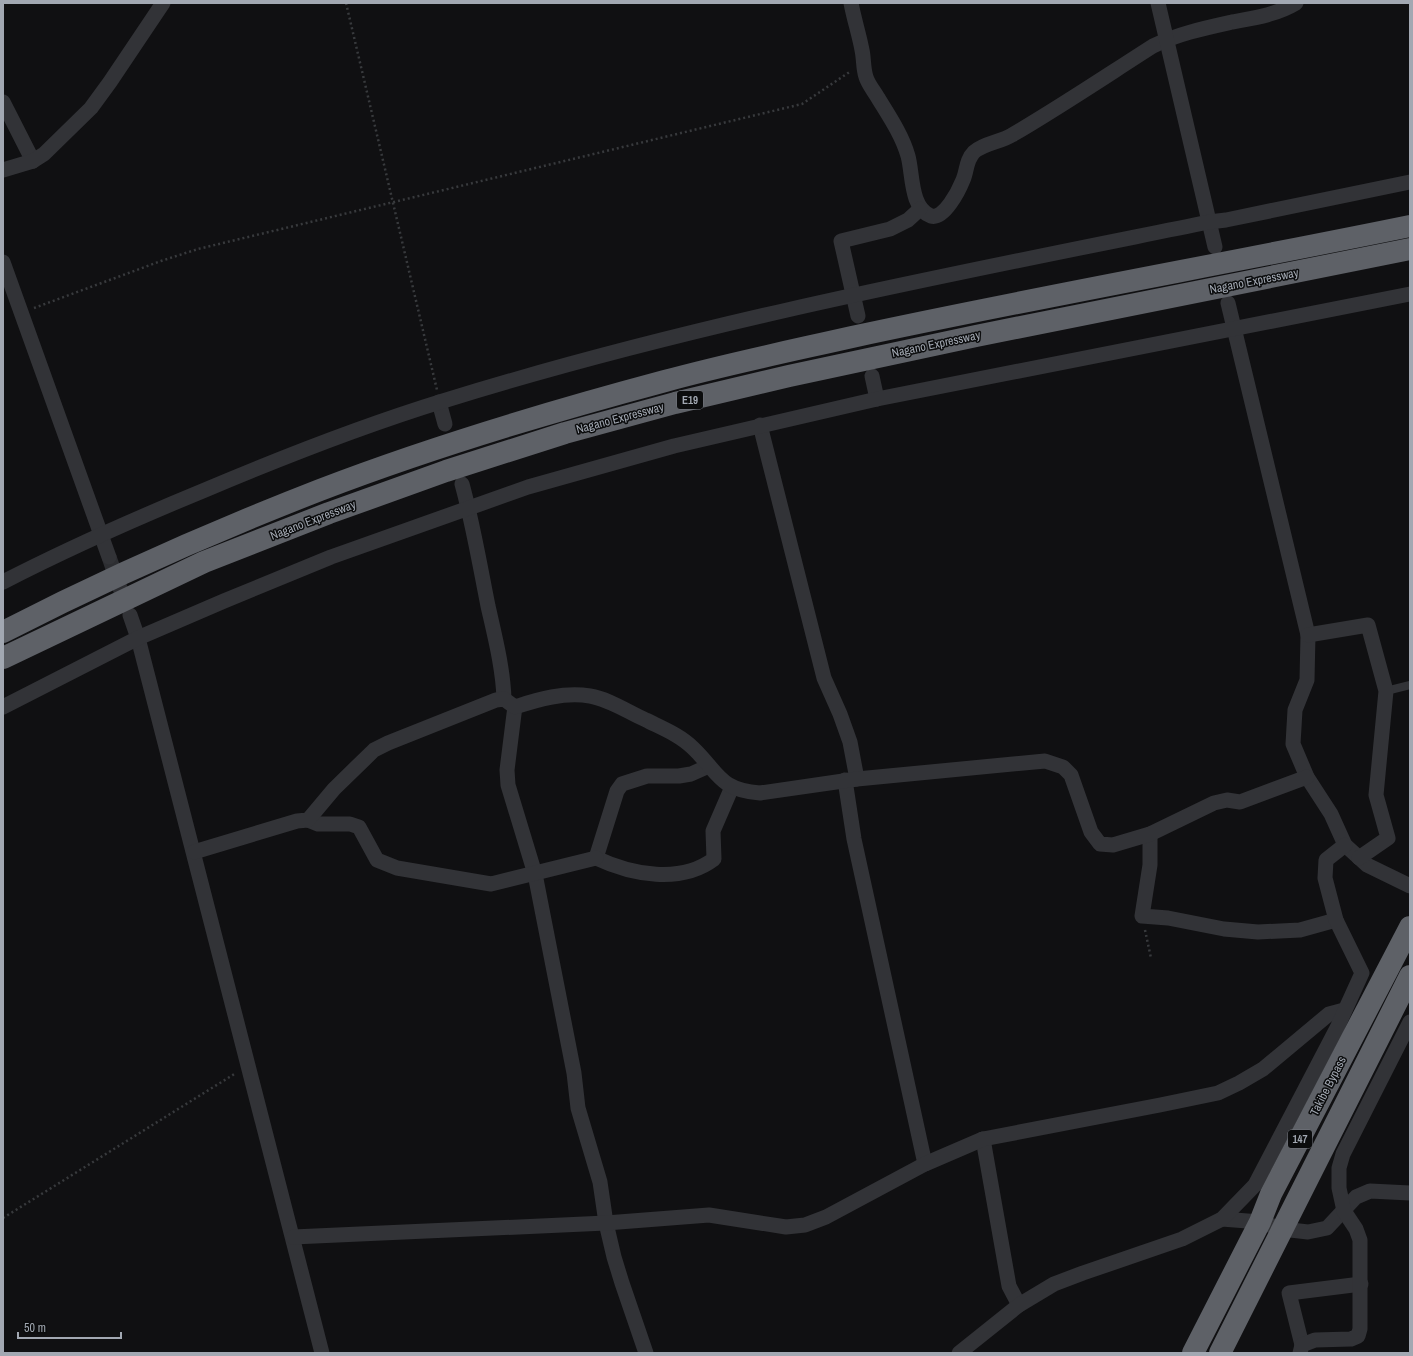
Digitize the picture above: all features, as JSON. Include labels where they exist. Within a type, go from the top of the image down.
[{"type":"highway","name":"Nagano Expressway","points":[[3,632],[63,601],[197,540],[322,489],[444,447],[557,411],[668,380],[741,362],[972,311],[1275,254],[1410,226]]},
{"type":"highway","name":"Nagano Expressway","points":[[3,658],[204,562],[329,513],[446,471],[566,433],[675,403],[804,372],[1410,249]]},
{"type":"highway","name":"Takibe Bypass","points":[[1193,1353],[1260,1222],[1272,1194],[1410,927]]},
{"type":"highway","name":"Takibe Bypass","points":[[1220,1353],[1410,976]]},
{"type":"street","points":[[3,170],[33,161],[44,154],[91,108],[163,3]]},
{"type":"street","points":[[851,3],[866,78],[897,128],[909,157],[911,177],[920,209],[931,216],[940,214],[957,193],[964,179],[968,161],[974,153],[981,148],[1011,136],[1153,46],[1166,39],[1228,23],[1268,15],[1284,10],[1296,3]]},
{"type":"street","points":[[1158,3],[1215,247]]},
{"type":"street","points":[[3,102],[33,161]]},
{"type":"street","points":[[3,582],[101,535],[265,464],[365,427],[440,402],[562,366],[852,295],[1209,222],[1234,219],[1410,182]]},
{"type":"street","points":[[858,316],[852,295],[841,241],[890,229],[908,220],[920,209]]},
{"type":"street","points":[[3,262],[109,557]]},
{"type":"street","points":[[3,707],[138,638],[331,557],[528,487],[659,450],[877,398],[1410,294]]},
{"type":"street","points":[[1228,303],[1308,635],[1307,680],[1295,710],[1293,744],[1307,777],[1331,814],[1345,845],[1367,865],[1410,886]]},
{"type":"street","points":[[872,376],[877,398]]},
{"type":"street","points":[[440,402],[445,424]]},
{"type":"street","points":[[760,425],[824,678],[840,714],[850,742],[854,839],[925,1164]]},
{"type":"street","points":[[462,484],[504,688],[514,714],[508,770],[508,785],[535,874],[574,1073],[578,1108],[600,1182],[606,1223],[622,1283],[646,1353]]},
{"type":"street","points":[[130,615],[138,638],[194,852],[322,1353]]},
{"type":"street","points":[[1308,635],[1368,625],[1386,690],[1376,795],[1388,838],[1359,858]]},
{"type":"street","points":[[308,820],[334,789],[374,750],[388,743],[496,700],[510,703],[568,695],[590,696],[607,701],[671,732],[692,747],[719,778],[732,787],[745,792],[760,793],[851,779],[1045,761],[1062,766],[1071,775],[1091,832],[1100,844],[1113,845],[1150,834],[1214,803],[1227,800],[1240,802],[1307,777]]},
{"type":"street","points":[[596,858],[617,791],[622,784],[647,776],[680,776],[691,774],[709,766]]},
{"type":"street","points":[[194,852],[297,821],[308,820],[318,824],[350,824],[359,827],[378,860],[397,868],[491,884],[596,858],[606,863],[629,870],[667,875],[684,873],[704,866],[714,859],[714,831],[732,787]]},
{"type":"street","points":[[1150,834],[1150,865],[1142,916],[1168,918],[1224,928],[1258,932],[1300,930],[1336,920]]},
{"type":"street","points":[[959,1353],[1019,1305],[1054,1284],[1182,1239],[1222,1219],[1255,1185],[1337,1028],[1362,973],[1336,920],[1325,878],[1326,860],[1345,845]]},
{"type":"street","points":[[293,1237],[606,1223],[708,1215],[786,1227],[805,1225],[826,1217],[925,1164],[983,1139],[1160,1106],[1218,1093],[1240,1083],[1263,1069],[1329,1014],[1344,1010]]},
{"type":"street","points":[[1361,1284],[1288,1294],[1301,1349],[1315,1340],[1351,1339],[1358,1336],[1360,1329],[1361,1284],[1360,1240],[1356,1229],[1344,1211],[1339,1188],[1339,1168],[1343,1154],[1410,1022]]},
{"type":"street","points":[[983,1139],[1009,1286],[1019,1305]]},
{"type":"street","points":[[1222,1219],[1260,1222],[1282,1229],[1308,1232],[1327,1228],[1356,1197],[1370,1191],[1410,1193]]},
{"type":"lane","points":[[1386,690],[1410,685]]},
{"type":"path","points":[[346,3],[440,402]]},
{"type":"path","points":[[21,313],[161,261],[198,249],[802,104],[853,70],[863,67]]},
{"type":"path","points":[[1142,916],[1151,958]]},
{"type":"path","points":[[3,1218],[237,1073],[249,1068]]},
{"type":"tunnel","points":[[109,557],[127,608]]}]
